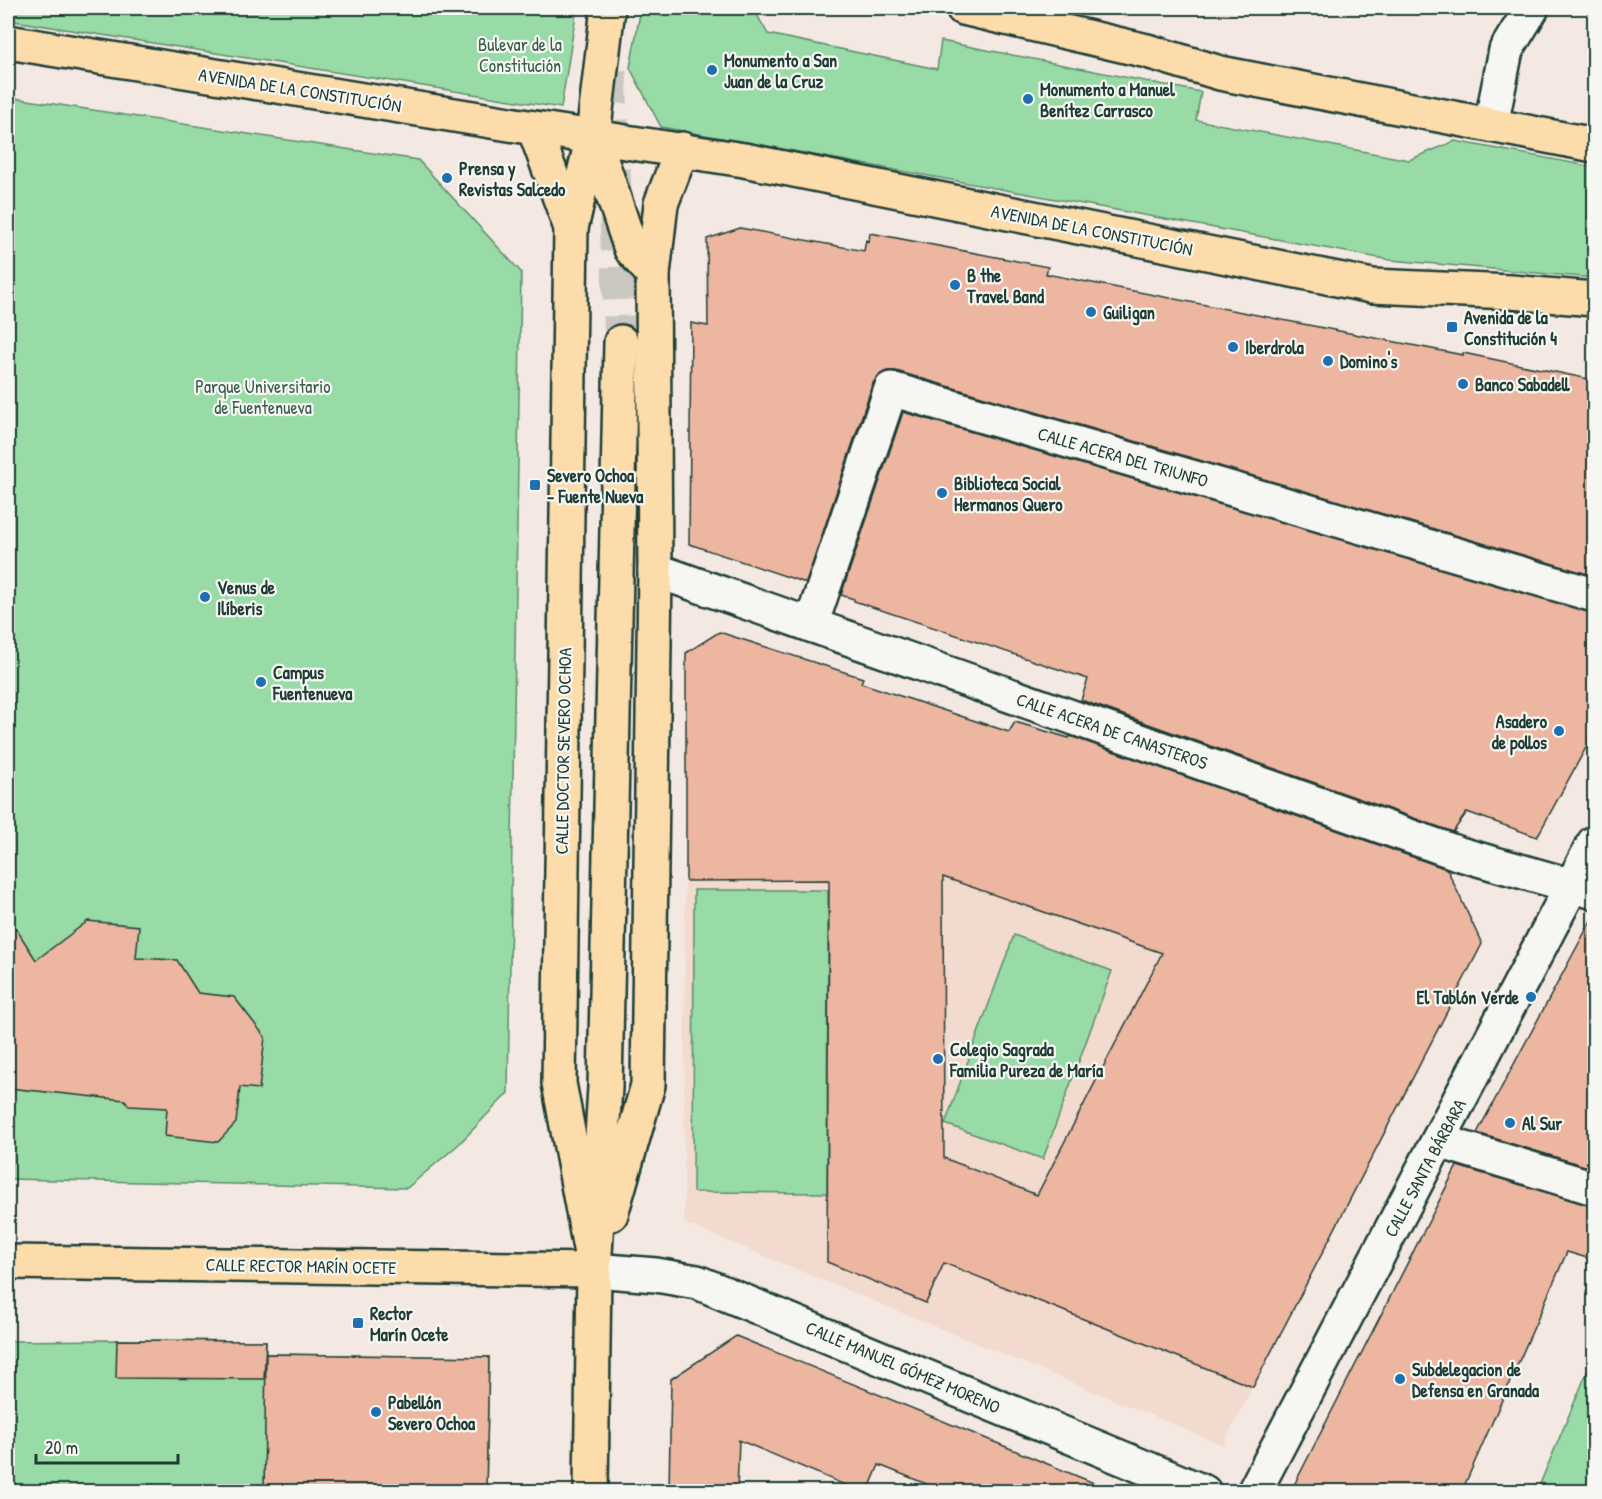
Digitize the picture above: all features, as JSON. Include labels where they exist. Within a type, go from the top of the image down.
[{"type":"main road","points":[[608,8],[593,136],[632,249],[653,274]]},
{"type":"main road","points":[[963,8],[1147,51],[1220,72],[1594,145]]},
{"type":"main road","name":"AVENIDA DE LA CONSTITUCIÓN","points":[[8,42],[534,128],[682,149],[1372,286],[1511,292],[1594,299]]},
{"type":"main road","name":"CALLE DOCTOR SEVERO OCHOA","points":[[534,128],[571,228]]},
{"type":"main road","name":"CALLE DOCTOR SEVERO OCHOA","points":[[593,136],[571,228],[559,1083],[594,1270]]},
{"type":"main road","name":"CALLE DOCTOR SEVERO OCHOA","points":[[594,1270],[648,1085],[655,570],[653,274],[661,204],[682,149]]},
{"type":"main road","name":"CALLE DOCTOR SEVERO OCHOA","points":[[591,1491],[594,1270],[605,1087],[621,342]]},
{"type":"main road","name":"CALLE RECTOR MARÍN OCETE","points":[[8,1262],[594,1270]]},
{"type":"street","points":[[1491,125],[1506,50],[1532,8]]},
{"type":"street","name":"CALLE ACERA DEL TRIUNFO","points":[[811,625],[891,389],[1594,595]]},
{"type":"street","name":"CALLE ACERA DE CANASTEROS","points":[[655,570],[1460,854],[1583,890]]},
{"type":"street","name":"CALLE SANTA BÁRBARA","points":[[1254,1491],[1439,1142],[1583,890],[1594,843]]},
{"type":"street","points":[[1439,1142],[1594,1188]]},
{"type":"street","name":"CALLE MANUEL GÓMEZ MORENO","points":[[594,1270],[656,1275],[697,1282],[1204,1491]]},
{"type":"shaded area","name":"Colegio Sagrada Familia Pureza de María","points":[[778,825],[1167,878],[1288,1318],[1223,1445],[684,1223],[685,828]]},
{"type":"green space","name":"Bulevar de la Constitución","points":[[8,8],[577,8],[561,108],[8,20]]},
{"type":"green space","points":[[641,8],[753,8],[768,34],[937,69],[941,41],[1201,92],[1196,120],[1409,160],[1455,141],[1594,167],[1594,278],[1390,260],[661,127],[630,68]]},
{"type":"green space","name":"Parque Universitario de Fuentenueva","points":[[8,97],[418,160],[521,272],[508,1093],[459,1144],[407,1188],[8,1179]]},
{"type":"green space","points":[[694,890],[828,890],[827,1193],[693,1192]]},
{"type":"green space","points":[[1014,935],[1112,971],[1043,1159],[945,1124]]},
{"type":"green space","points":[[8,1341],[266,1341],[266,1354],[489,1357],[486,1491],[8,1491]]},
{"type":"green space","points":[[1593,1358],[1594,1491],[1537,1491]]},
{"type":"building","points":[[740,228],[864,251],[870,233],[1048,267],[1046,274],[1594,380],[1594,576],[896,371],[887,371],[879,375],[873,383],[806,583],[689,544],[691,323],[708,326],[707,239]]},
{"type":"building","points":[[903,412],[1594,613],[1594,733],[1537,837],[1467,812],[1453,832],[1081,700],[1088,679],[841,595]]},
{"type":"building","points":[[719,632],[863,678],[861,683],[1009,732],[1015,722],[1069,738],[1070,736],[1447,869],[1482,944],[1253,1387],[944,1263],[926,1303],[827,1262],[829,880],[686,881],[686,653]],"holes":[[[943,877],[1162,953],[1037,1195],[944,1158]]]},
{"type":"building","points":[[1594,915],[1594,1169],[1477,1133]]},
{"type":"building","points":[[8,916],[36,960],[88,921],[139,926],[136,958],[177,960],[198,993],[234,997],[265,1037],[259,1089],[240,1087],[236,1123],[218,1142],[165,1136],[167,1108],[129,1106],[125,1100],[8,1088]]},
{"type":"building","points":[[1457,1166],[1594,1206],[1594,1260],[1567,1252],[1462,1491],[1291,1491]]},
{"type":"building","points":[[736,1336],[1111,1491],[944,1491],[879,1465],[868,1491],[859,1491],[739,1440],[737,1491],[669,1491],[671,1379]]},
{"type":"building","points":[[117,1340],[266,1341],[264,1379],[116,1378]]},
{"type":"building","name":"Pabellón Severo Ochoa","points":[[266,1354],[489,1357],[486,1491],[264,1491]]},
{"type":"tunnel","points":[[610,71],[621,342]]},
{"type":"place","name":"Monumento a San Juan de la Cruz","points":[[712,70]]},
{"type":"place","name":"Monumento a Manuel Benítez Carrasco","points":[[1028,99]]},
{"type":"place","name":"Prensa y Revistas Salcedo","points":[[447,178]]},
{"type":"place","name":"B the Travel Band","points":[[955,285]]},
{"type":"place","name":"Guiligan","points":[[1091,312]]},
{"type":"place","name":"Avenida de la Constitución 4","points":[[1452,327]]},
{"type":"place","name":"Iberdrola","points":[[1233,347]]},
{"type":"place","name":"Domino's","points":[[1328,361]]},
{"type":"place","name":"Banco Sabadell","points":[[1463,384]]},
{"type":"place","name":"Severo Ochoa - Fuente Nueva","points":[[535,485]]},
{"type":"place","name":"Biblioteca Social Hermanos Quero","points":[[942,493]]},
{"type":"place","name":"Venus de Ilíberis","points":[[205,597]]},
{"type":"place","name":"Campus Fuentenueva","points":[[261,682]]},
{"type":"place","name":"Asadero de pollos","points":[[1559,731]]},
{"type":"place","name":"El Tablón Verde","points":[[1531,997]]},
{"type":"place","name":"Colegio Sagrada Familia Pureza de María","points":[[938,1059]]},
{"type":"place","name":"Al Sur","points":[[1510,1123]]},
{"type":"place","name":"Rector Marín Ocete","points":[[358,1323]]},
{"type":"place","name":"Subdelegacion de Defensa en Granada","points":[[1400,1379]]},
{"type":"place","name":"Pabellón Severo Ochoa","points":[[376,1412]]}]
